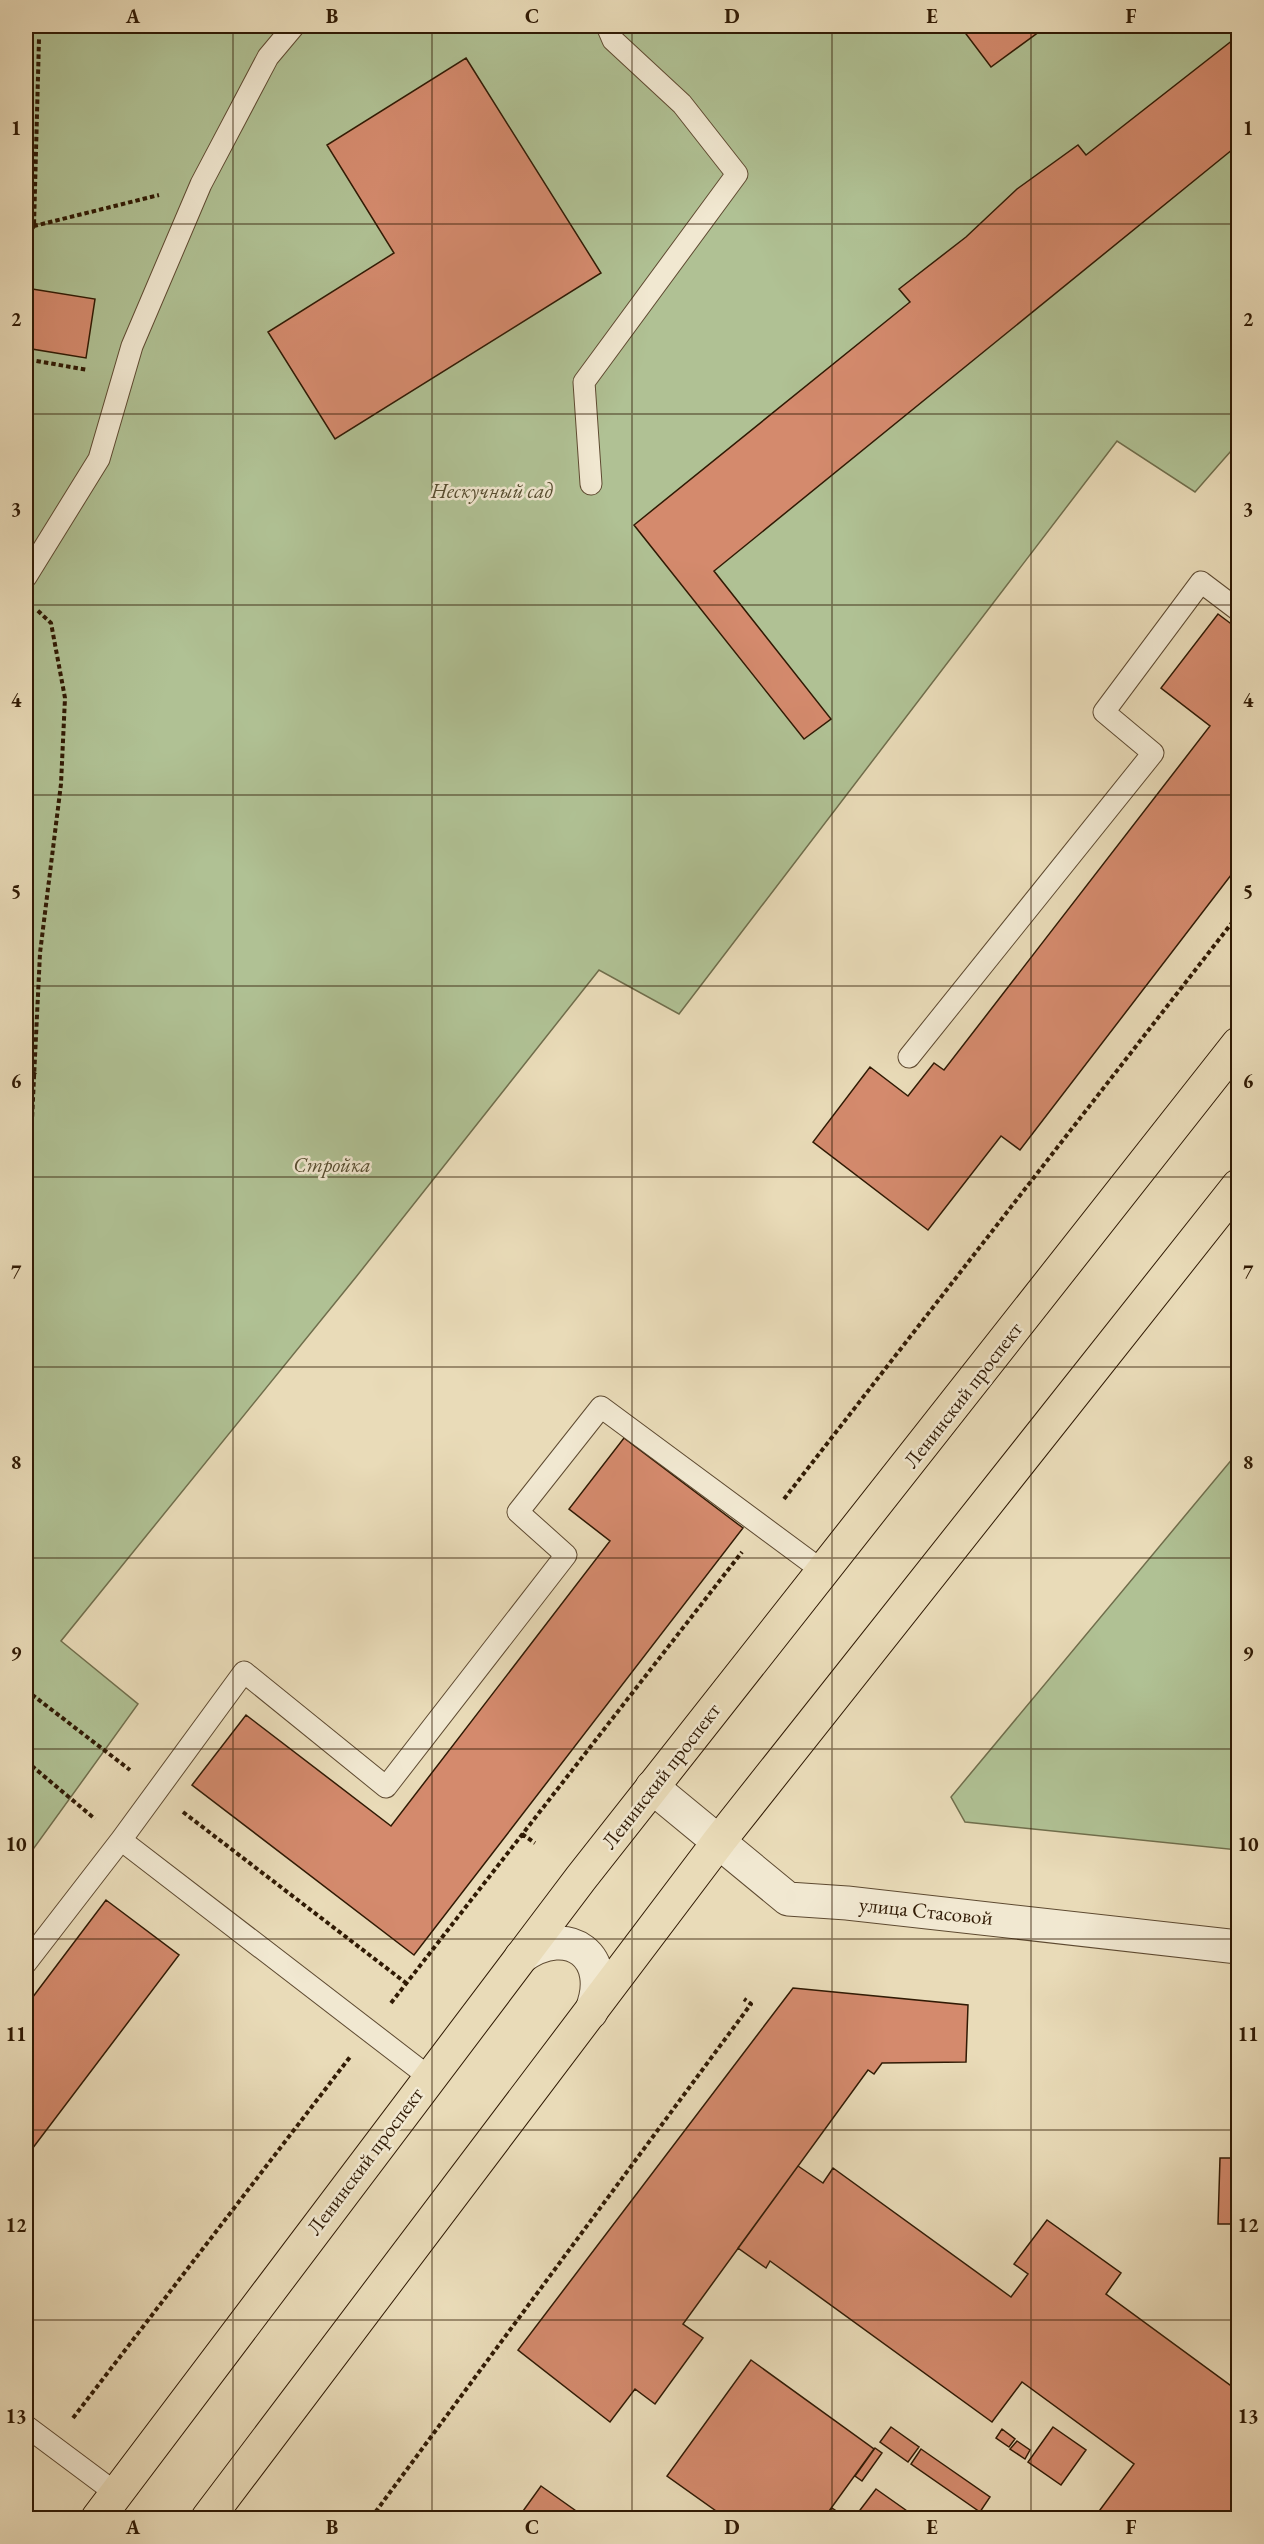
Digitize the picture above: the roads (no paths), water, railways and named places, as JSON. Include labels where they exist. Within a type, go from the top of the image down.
[{"type":"main road","name":"Ленинский проспект","points":[[107,2506],[429,2077],[652,1787],[1239,1044]]},
{"type":"main road","points":[[208,2518],[720,1840],[1239,1186]]},
{"type":"street","name":"улица Стасовой","points":[[652,1787],[720,1840],[788,1899],[847,1903],[1239,1947]]},
{"type":"street","points":[[521,1957],[535,1947],[551,1942],[568,1942],[583,1950],[594,1963],[599,1979],[598,1996],[591,2012]]},
{"type":"lane","points":[[26,577],[99,459],[132,346],[201,184],[268,57],[294,26]]},
{"type":"lane","points":[[591,484],[584,382],[737,174],[682,104],[613,40],[607,26]]},
{"type":"lane","points":[[909,1057],[1153,753],[1104,712],[1202,582],[1239,610]]},
{"type":"lane","points":[[26,1964],[157,1792],[244,1672],[386,1787],[566,1555],[518,1512],[601,1407],[824,1572]]},
{"type":"lane","points":[[121,1840],[429,2077]]},
{"type":"lane","points":[[26,2426],[51,2446],[107,2506]]},
{"type":"park label","name":"Нескучный сад","points":[[492,491]]},
{"type":"park label","name":"Стройка","points":[[332,1165]]}]
